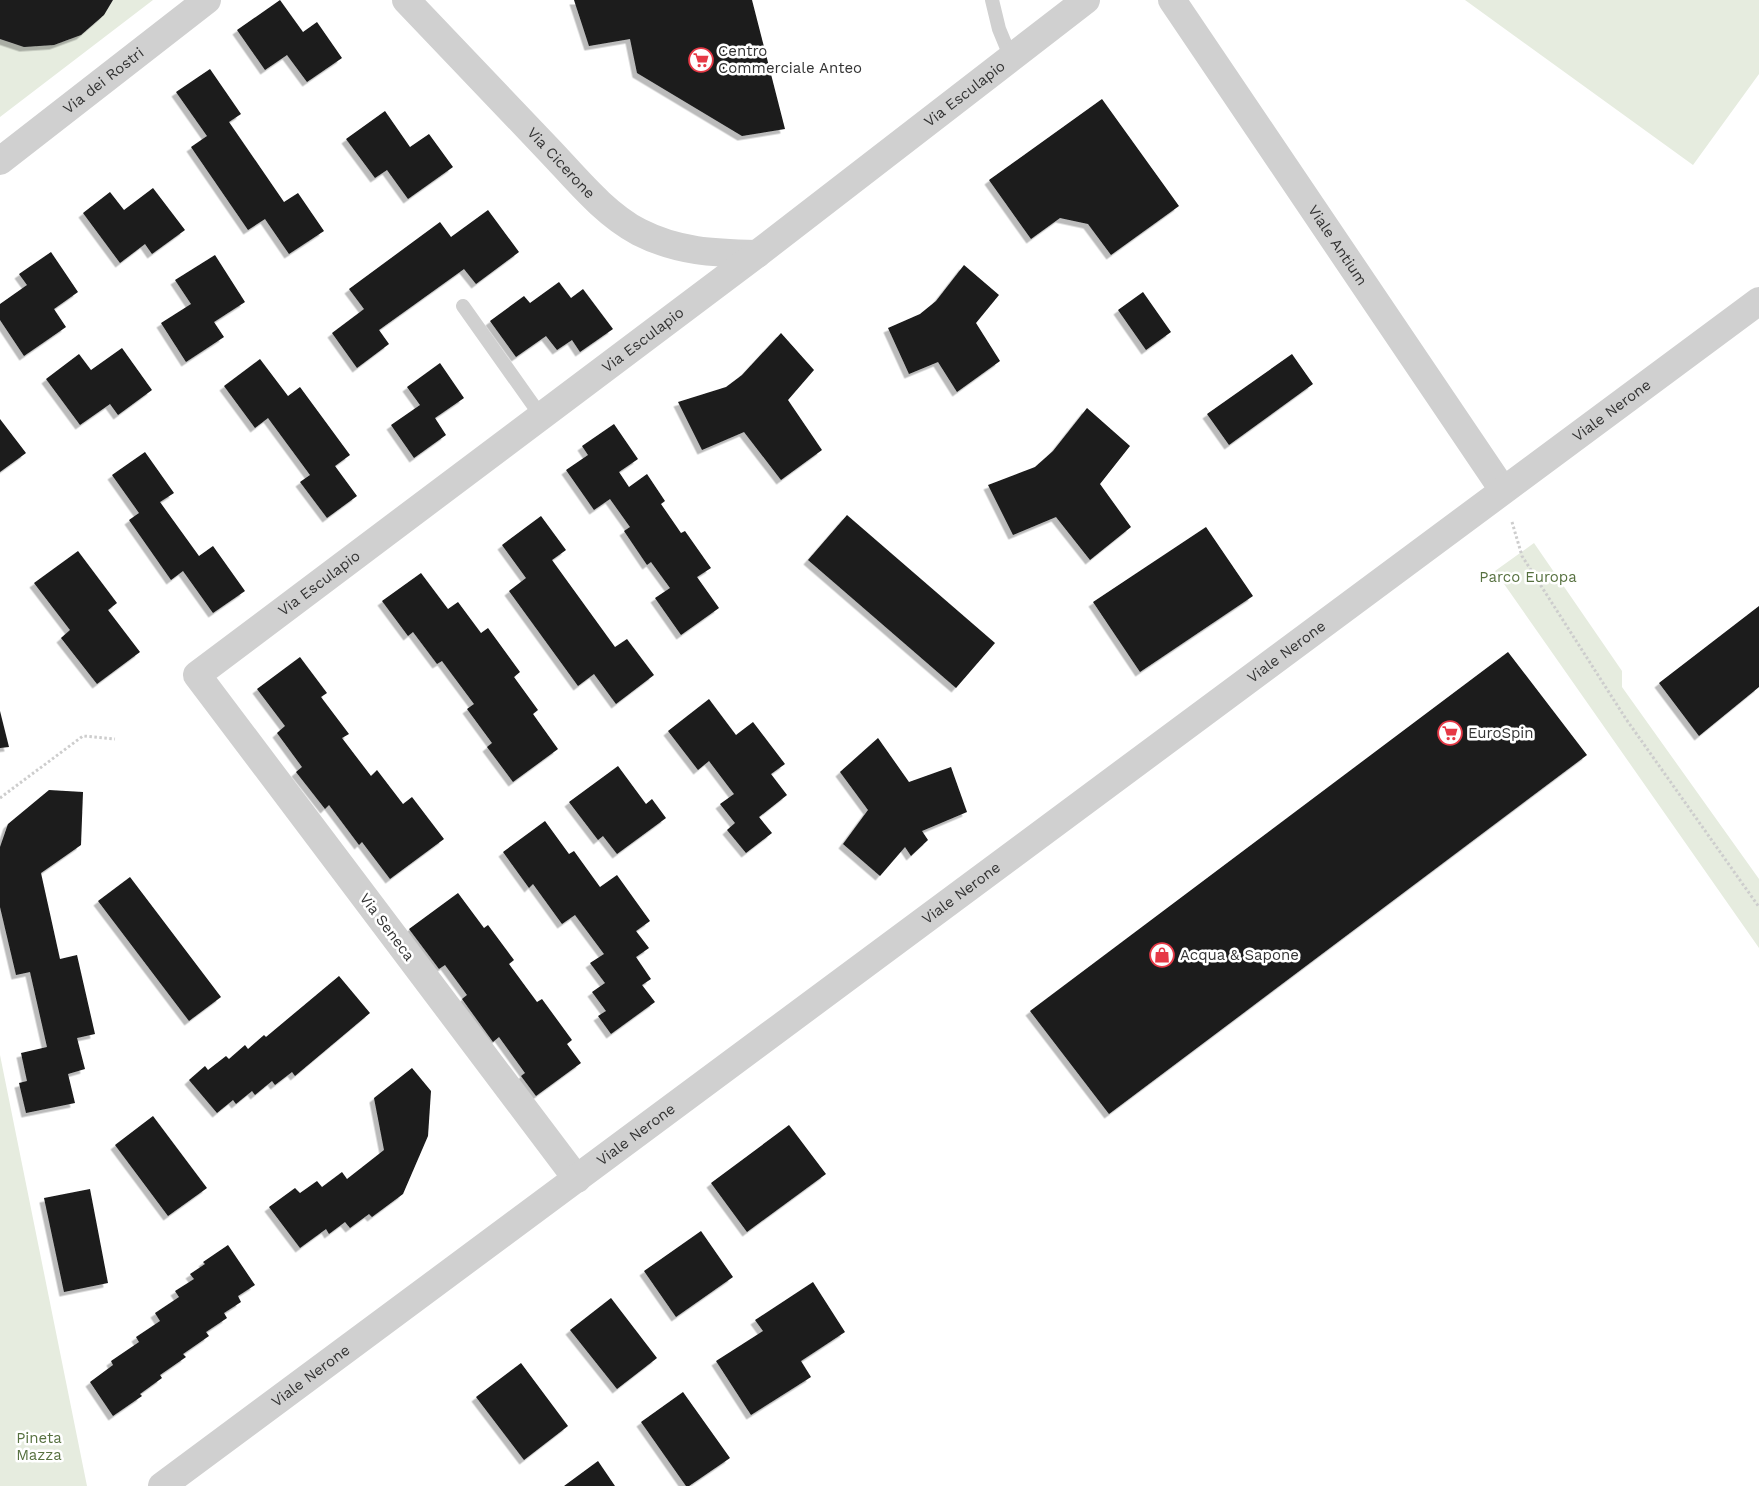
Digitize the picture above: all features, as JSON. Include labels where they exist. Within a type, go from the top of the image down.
[{"type":"street","name":"Via dei Rostri","points":[[0,161],[207,0]]},
{"type":"street","name":"Via Cicerone","points":[[406,0],[582,184],[622,221],[640,232],[682,248],[708,252],[757,254]]},
{"type":"street","name":"Via Esculapio","points":[[198,675],[757,254],[1086,0]]},
{"type":"street","name":"Viale Antium","points":[[1172,0],[1503,490]]},
{"type":"street","name":"Viale Nerone","points":[[162,1486],[1759,301]]},
{"type":"street","name":"Via Seneca","points":[[198,675],[577,1179]]},
{"type":"lane","points":[[992,0],[999,29],[1011,58]]},
{"type":"lane","points":[[463,306],[541,416]]},
{"type":"path","points":[[1503,490],[1522,556],[1626,719],[1759,907]]},
{"type":"path","points":[[0,798],[83,736],[115,739]]},
{"type":"green space","points":[[113,0],[153,0],[0,117],[0,39],[16,45],[26,46],[40,46],[65,41],[88,29],[106,11]]},
{"type":"green space","points":[[1465,0],[1759,0],[1759,74],[1693,165]]},
{"type":"green space","name":"Parco Europa","points":[[1534,543],[1622,671],[1622,687],[1759,879],[1759,948],[1495,571]]},
{"type":"green space","name":"Pineta Mazza","points":[[0,1055],[87,1486],[0,1486]]},
{"type":"building","points":[[0,0],[113,0],[104,15],[81,35],[54,45],[24,47],[0,39]]},
{"type":"building","points":[[280,0],[303,32],[317,22],[342,58],[307,82],[287,55],[265,70],[237,30]]},
{"type":"building","name":"Centro Commerciale Anteo","points":[[574,0],[752,0],[785,129],[742,136],[637,73],[630,39],[589,46]]},
{"type":"building","points":[[210,69],[241,114],[229,122],[284,202],[298,193],[324,231],[289,254],[265,219],[248,230],[191,147],[207,136],[176,92]]},
{"type":"building","points":[[1102,99],[1179,206],[1111,255],[1088,224],[1060,218],[1031,239],[989,180]]},
{"type":"building","points":[[385,111],[410,147],[429,134],[453,167],[408,199],[387,170],[375,178],[346,139]]},
{"type":"building","points":[[153,188],[185,230],[152,254],[145,244],[120,263],[83,213],[110,192],[124,210]]},
{"type":"building","points":[[488,210],[519,252],[476,284],[464,269],[379,330],[389,344],[357,368],[332,333],[364,309],[349,289],[440,222],[451,237]]},
{"type":"building","points":[[51,252],[78,292],[54,309],[66,327],[24,356],[0,320],[0,304],[27,285],[19,274]]},
{"type":"building","points":[[215,255],[245,302],[214,322],[224,337],[186,362],[161,323],[191,304],[175,280]]},
{"type":"building","points":[[964,265],[999,295],[976,323],[1000,361],[957,392],[938,362],[909,374],[888,328],[920,314],[936,301]]},
{"type":"building","points":[[559,282],[571,298],[583,289],[613,329],[580,352],[572,340],[557,350],[546,336],[516,357],[490,321],[524,296],[530,303]]},
{"type":"building","points":[[1143,292],[1171,332],[1146,350],[1118,310]]},
{"type":"building","points":[[781,333],[814,370],[788,400],[822,450],[781,480],[744,432],[702,450],[678,402],[726,387],[742,375]]},
{"type":"building","points":[[122,348],[152,390],[118,415],[110,404],[80,425],[46,379],[79,354],[91,370]]},
{"type":"building","points":[[1292,354],[1313,384],[1229,445],[1207,414]]},
{"type":"building","points":[[260,359],[288,396],[300,387],[350,455],[335,466],[357,496],[327,518],[300,482],[310,475],[268,418],[255,428],[224,386]]},
{"type":"building","points":[[440,363],[464,398],[435,418],[446,435],[414,458],[391,425],[420,405],[407,387]]},
{"type":"building","points":[[1087,408],[1130,446],[1100,484],[1131,527],[1090,560],[1056,517],[1013,535],[988,485],[1035,467],[1053,451]]},
{"type":"building","points":[[0,419],[26,453],[0,472]]},
{"type":"building","points":[[614,424],[638,459],[619,472],[629,487],[647,474],[665,501],[661,504],[681,533],[685,531],[711,568],[697,577],[719,608],[681,635],[655,598],[670,588],[651,562],[647,565],[624,531],[630,527],[610,499],[594,510],[566,470],[588,455],[582,446]]},
{"type":"building","points":[[145,452],[174,493],[160,502],[199,556],[213,546],[245,591],[213,613],[183,571],[171,580],[129,520],[139,513],[112,475]]},
{"type":"building","points":[[847,515],[995,643],[956,688],[808,560]]},
{"type":"building","points":[[541,516],[566,550],[552,560],[615,647],[627,639],[654,675],[616,704],[594,674],[578,686],[509,591],[526,578],[502,545]]},
{"type":"building","points":[[1206,527],[1253,596],[1140,672],[1093,602]]},
{"type":"building","points":[[78,551],[117,603],[108,610],[140,652],[97,684],[61,638],[70,630],[34,583]]},
{"type":"building","points":[[421,573],[448,609],[458,602],[481,633],[488,628],[520,672],[514,677],[538,710],[533,714],[558,749],[513,782],[487,747],[492,743],[467,709],[474,704],[442,661],[437,664],[413,632],[408,636],[382,601]]},
{"type":"building","points":[[1759,606],[1759,687],[1699,736],[1659,683]]},
{"type":"building","points":[[1508,652],[1587,755],[1109,1114],[1030,1011]]},
{"type":"building","points":[[300,657],[327,693],[321,697],[349,734],[342,738],[371,776],[377,770],[403,804],[412,797],[444,839],[390,879],[362,842],[359,845],[329,805],[325,809],[296,772],[302,767],[277,733],[285,726],[257,689]]},
{"type":"building","points":[[709,699],[736,735],[753,722],[785,764],[771,774],[787,795],[759,817],[772,833],[746,853],[727,830],[735,823],[720,804],[734,794],[709,761],[698,770],[668,731]]},
{"type":"building","points":[[0,711],[9,747],[0,748]]},
{"type":"building","points":[[878,738],[909,782],[951,767],[967,812],[922,831],[928,840],[911,856],[905,847],[880,876],[843,844],[868,810],[840,772]]},
{"type":"building","points":[[618,766],[646,804],[652,799],[666,818],[617,854],[603,836],[598,840],[569,802]]},
{"type":"building","points":[[49,790],[83,792],[81,845],[41,873],[60,959],[77,955],[95,1034],[77,1038],[85,1069],[68,1074],[75,1103],[26,1113],[19,1083],[27,1081],[21,1053],[47,1047],[30,972],[16,975],[0,907],[0,847],[8,824]]},
{"type":"building","points":[[545,821],[569,854],[574,851],[600,887],[617,875],[650,921],[636,931],[649,948],[636,957],[651,979],[642,985],[655,1002],[611,1034],[598,1016],[606,1011],[592,992],[605,983],[590,963],[604,954],[575,915],[562,924],[533,884],[529,888],[503,852]]},
{"type":"building","points":[[130,877],[221,997],[189,1021],[98,901]]},
{"type":"building","points":[[458,893],[484,928],[488,925],[514,960],[509,964],[537,1002],[542,999],[572,1040],[567,1044],[581,1063],[536,1096],[521,1076],[525,1073],[499,1037],[493,1042],[462,999],[467,995],[445,965],[439,969],[409,929]]},
{"type":"building","points":[[339,976],[370,1013],[295,1076],[292,1072],[275,1085],[272,1081],[255,1095],[252,1091],[236,1104],[233,1100],[217,1113],[189,1080],[205,1066],[208,1070],[226,1056],[229,1059],[245,1045],[248,1049],[264,1035],[266,1037]]},
{"type":"building","points":[[412,1068],[431,1091],[428,1136],[403,1194],[372,1217],[369,1214],[350,1228],[345,1222],[329,1234],[326,1229],[300,1248],[269,1207],[295,1188],[300,1193],[317,1181],[322,1187],[342,1172],[347,1179],[384,1150],[374,1098]]},
{"type":"building","points":[[153,1116],[207,1188],[168,1216],[115,1145]]},
{"type":"building","points":[[789,1125],[826,1174],[747,1232],[711,1183]]},
{"type":"building","points":[[90,1189],[108,1283],[64,1292],[44,1198]]},
{"type":"building","points":[[701,1231],[733,1277],[676,1317],[644,1271]]},
{"type":"building","points":[[228,1245],[255,1285],[238,1296],[241,1302],[224,1313],[227,1318],[206,1332],[209,1336],[183,1354],[186,1357],[160,1375],[162,1378],[140,1394],[142,1396],[113,1416],[90,1382],[113,1365],[111,1361],[139,1342],[136,1337],[160,1321],[155,1313],[179,1297],[175,1291],[194,1279],[190,1274],[205,1264],[203,1262]]},
{"type":"building","points":[[813,1282],[845,1332],[801,1361],[811,1377],[751,1415],[716,1361],[763,1331],[755,1320]]},
{"type":"building","points":[[611,1298],[657,1358],[617,1389],[570,1330]]},
{"type":"building","points":[[521,1363],[568,1426],[524,1460],[476,1397]]},
{"type":"building","points":[[683,1392],[730,1458],[689,1486],[686,1486],[641,1422]]},
{"type":"building","points":[[598,1461],[615,1486],[564,1486]]},
{"type":"place","name":"Centro Commerciale Anteo","points":[[701,60]]},
{"type":"place","name":"EuroSpin","points":[[1450,733]]},
{"type":"place","name":"Acqua & Sapone","points":[[1162,955]]}]
